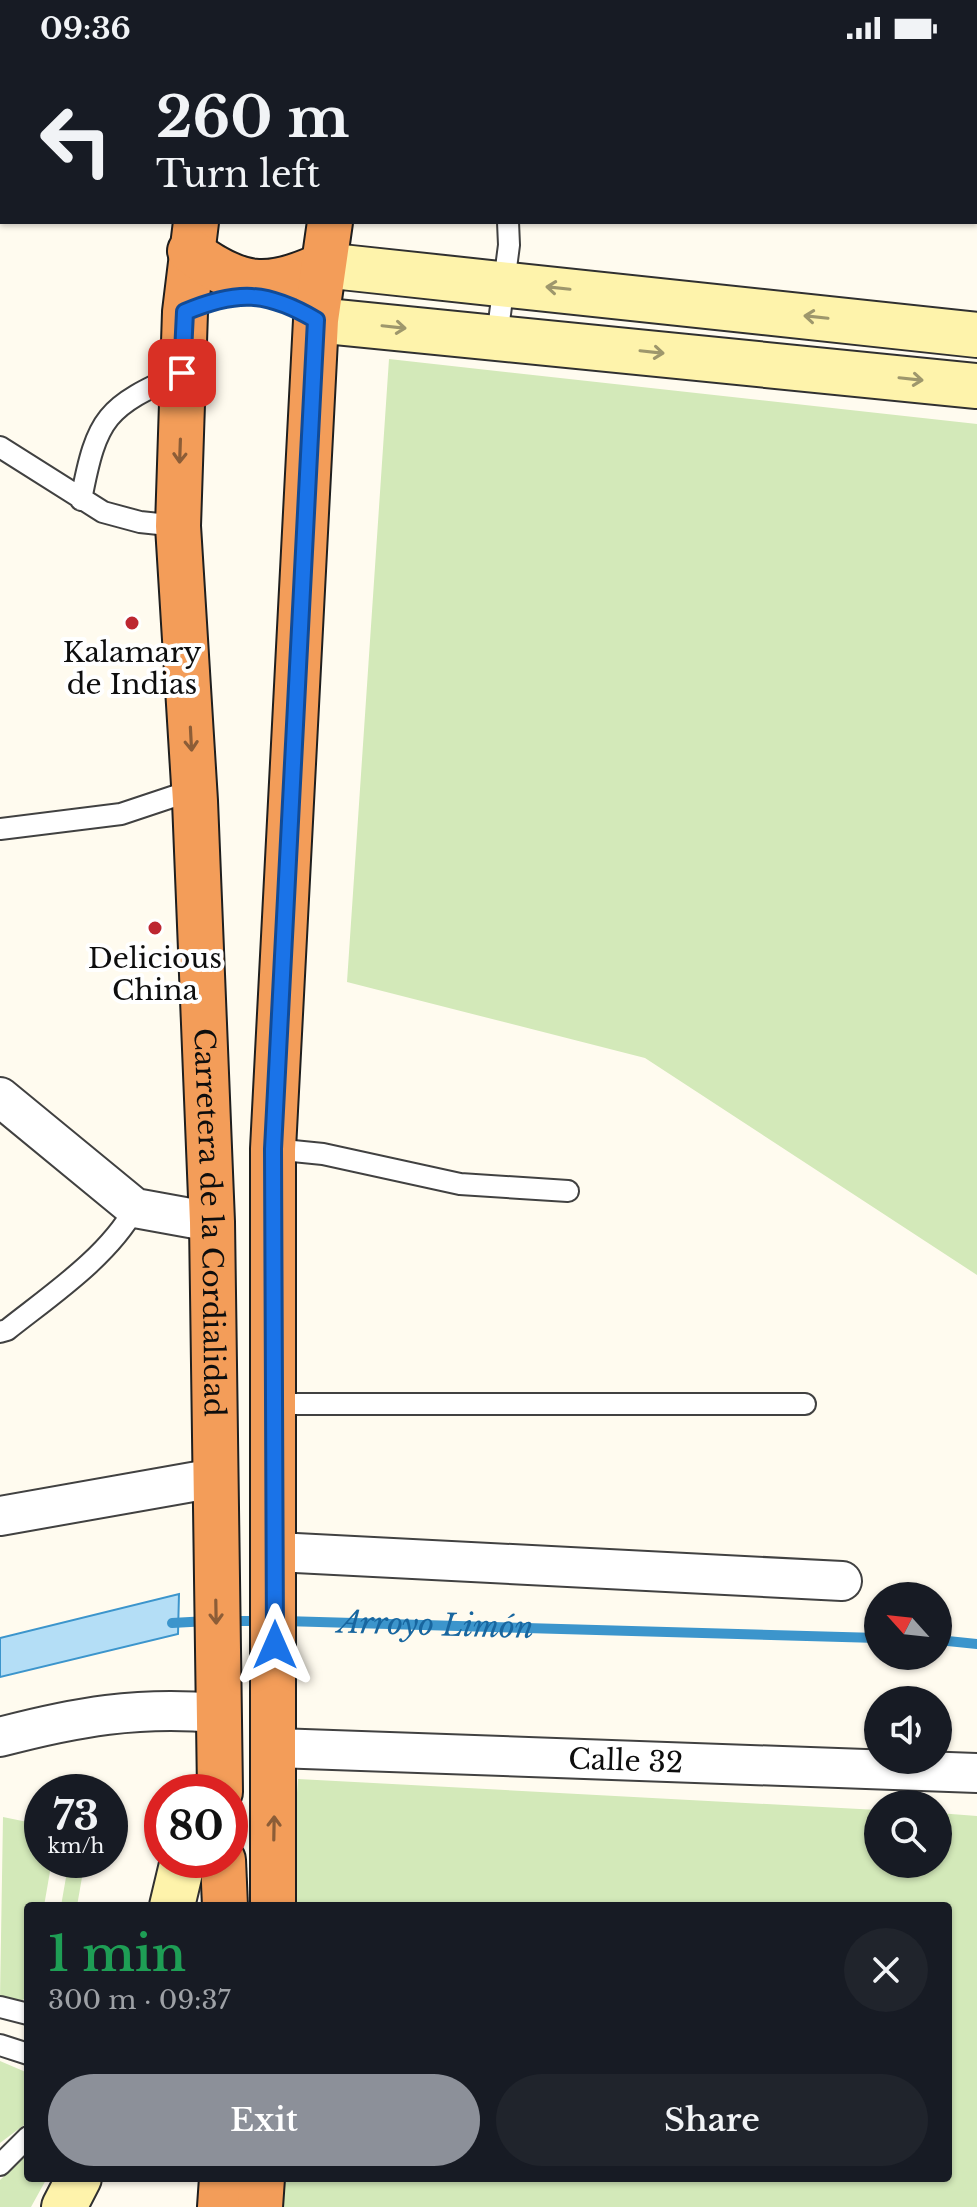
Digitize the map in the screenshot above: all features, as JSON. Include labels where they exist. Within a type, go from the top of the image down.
[{"type":"highway","points":[[273,1902],[276,1552],[273,1149],[316,320],[330,224]]},
{"type":"highway","points":[[189,230],[219,274],[254,284],[290,281],[323,265]]},
{"type":"highway","name":"Carretera de la Cordialidad","points":[[189,230],[178,526],[195,801],[212,1222],[219,1774]]},
{"type":"highway","points":[[185,312],[217,298],[252,295],[286,303],[316,320]]},
{"type":"highway","points":[[224,1878],[225,1902]]},
{"type":"highway","points":[[220,2207],[222,2182]]},
{"type":"highway","points":[[260,2207],[262,2182]]},
{"type":"street","points":[[323,265],[977,335]]},
{"type":"street","points":[[316,320],[977,386]]},
{"type":"street","points":[[0,1097],[135,1208],[212,1222]]},
{"type":"street","points":[[0,1516],[215,1478]]},
{"type":"street","points":[[276,1552],[842,1581]]},
{"type":"street","points":[[0,1737],[108,1712],[174,1709],[217,1695],[202,1774]]},
{"type":"street","name":"Calle 32","points":[[276,1748],[977,1773]]},
{"type":"street","points":[[173,1902],[179,1878]]},
{"type":"street","points":[[64,2207],[77,2182]]},
{"type":"lane","points":[[497,337],[509,245],[508,224]]},
{"type":"lane","points":[[81,500],[91,448],[106,421],[129,397],[182,373]]},
{"type":"lane","points":[[0,447],[103,512],[140,522],[178,526]]},
{"type":"lane","points":[[0,829],[121,814],[175,796],[195,801]]},
{"type":"lane","points":[[273,1149],[323,1154],[460,1184],[568,1191]]},
{"type":"lane","points":[[0,1332],[7,1330],[78,1271],[128,1222],[135,1208]]},
{"type":"lane","points":[[274,1404],[805,1404]]},
{"type":"lane","points":[[0,2007],[24,2013]]},
{"type":"lane","points":[[0,2045],[24,2053]]},
{"type":"lane","points":[[0,2165],[24,2141]]},
{"type":"green space","points":[[389,359],[977,424],[977,1275],[645,1058],[347,982]]},
{"type":"green space","points":[[298,1779],[864,1809],[864,1878],[952,1878],[952,1814],[977,1816],[977,2207],[269,2207],[271,2182],[952,2182],[952,1902],[289,1902]]},
{"type":"green space","points":[[3,1817],[24,1821],[24,1878],[49,1878],[45,1902],[24,1902],[24,1999],[20,2002],[0,1998]]},
{"type":"green space","points":[[66,1878],[82,1878],[78,1902],[62,1902]]},
{"type":"green space","points":[[0,2061],[24,2071],[24,2125],[0,2143]]},
{"type":"green space","points":[[24,2158],[24,2182],[45,2182],[31,2207],[0,2207],[0,2180]]},
{"type":"water","points":[[179,1594],[178,1634],[0,1677],[0,1638]]},
{"type":"waterway","name":"Arroyo Limón","points":[[172,1623],[208,1621]]},
{"type":"waterway","name":"Arroyo Limón","points":[[228,1621],[264,1621]]},
{"type":"waterway","name":"Arroyo Limón","points":[[284,1621],[864,1638]]},
{"type":"waterway","name":"Arroyo Limón","points":[[952,1641],[977,1644]]},
{"type":"place","name":"Kalamary de Indias","points":[[132,623]]},
{"type":"place","name":"Delicious China","points":[[155,928]]},
{"type":"route","points":[[182,373],[185,312],[217,298],[252,295],[286,303],[316,320],[273,1149],[275,1645]]}]
